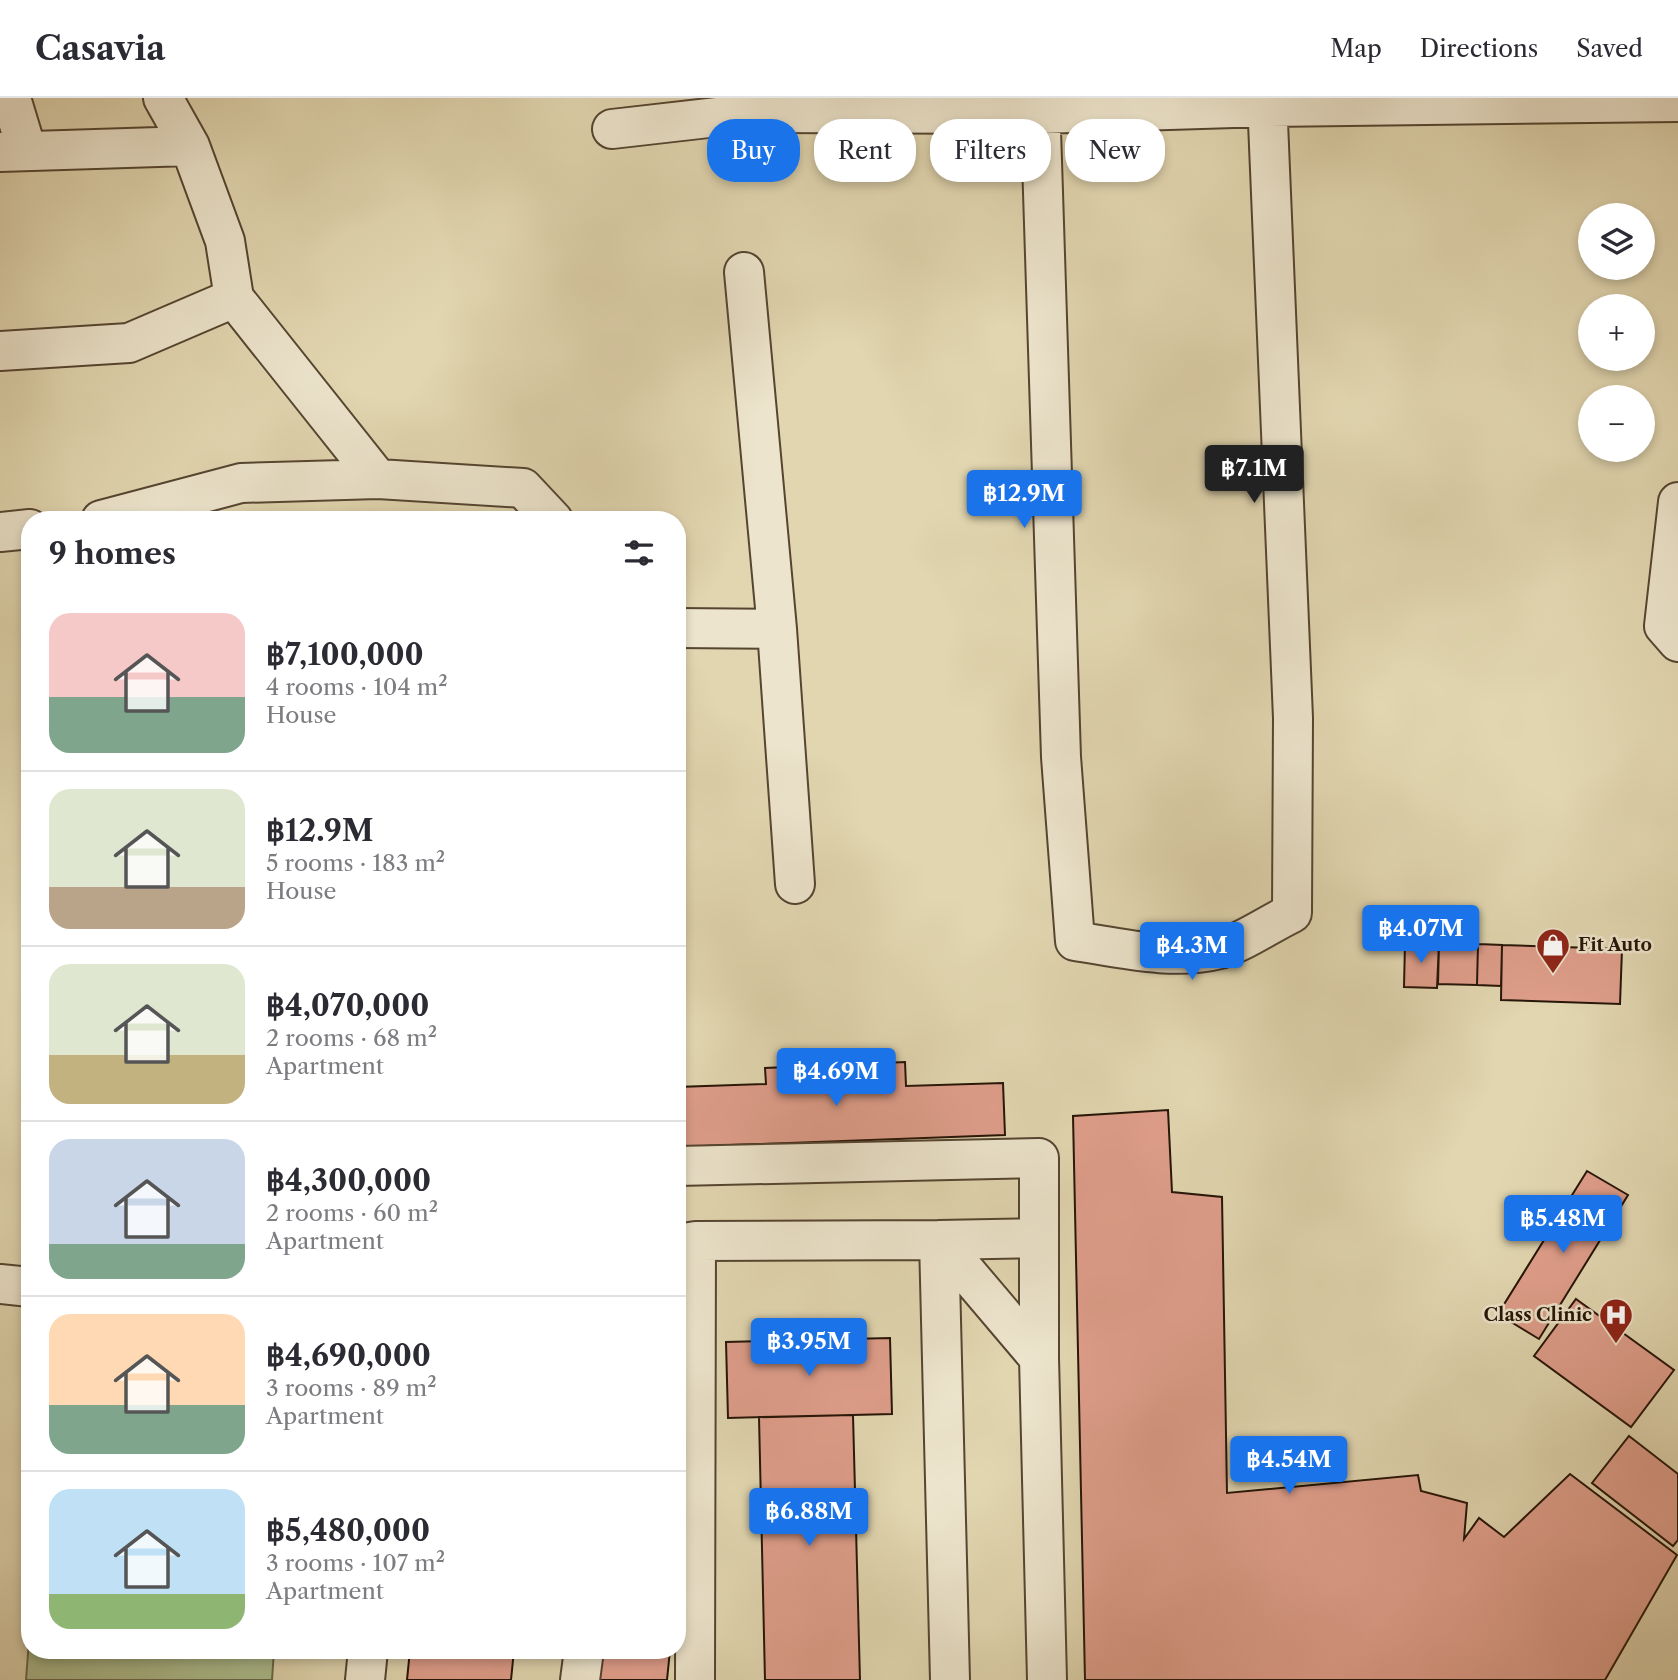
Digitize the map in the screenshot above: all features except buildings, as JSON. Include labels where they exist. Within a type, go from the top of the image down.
[{"type":"street","points":[[11,98],[13,151],[190,146]]},
{"type":"street","points":[[163,98],[190,146],[225,240],[234,298],[378,479]]},
{"type":"street","points":[[612,129],[752,113],[1266,103],[1678,102]]},
{"type":"street","points":[[1040,106],[1061,757],[1075,941],[1141,951],[1197,953],[1222,948],[1292,913],[1293,718],[1266,103]]},
{"type":"street","points":[[744,272],[777,629],[795,884]]},
{"type":"street","points":[[0,351],[129,342],[234,298]]},
{"type":"street","points":[[135,511],[242,483],[378,479],[523,488],[545,511]]},
{"type":"street","points":[[1678,502],[1664,626],[1678,642]]},
{"type":"street","points":[[0,532],[21,531]]},
{"type":"street","points":[[686,628],[777,629]]},
{"type":"street","points":[[686,1166],[1039,1158],[1039,1358],[1047,1680]]},
{"type":"street","points":[[695,1680],[687,1243],[1039,1238]]},
{"type":"street","points":[[939,1240],[1039,1358]]},
{"type":"street","points":[[939,1240],[950,1680]]},
{"type":"street","points":[[0,1284],[21,1286]]},
{"type":"street","points":[[365,1680],[367,1659]]},
{"type":"street","points":[[580,1680],[583,1659]]},
{"type":"green space","points":[[28,1659],[273,1659],[272,1680],[26,1680]]},
{"type":"place","name":"Fit Auto","points":[[1553,975]]},
{"type":"place","name":"Class Clinic","points":[[1616,1345]]}]
